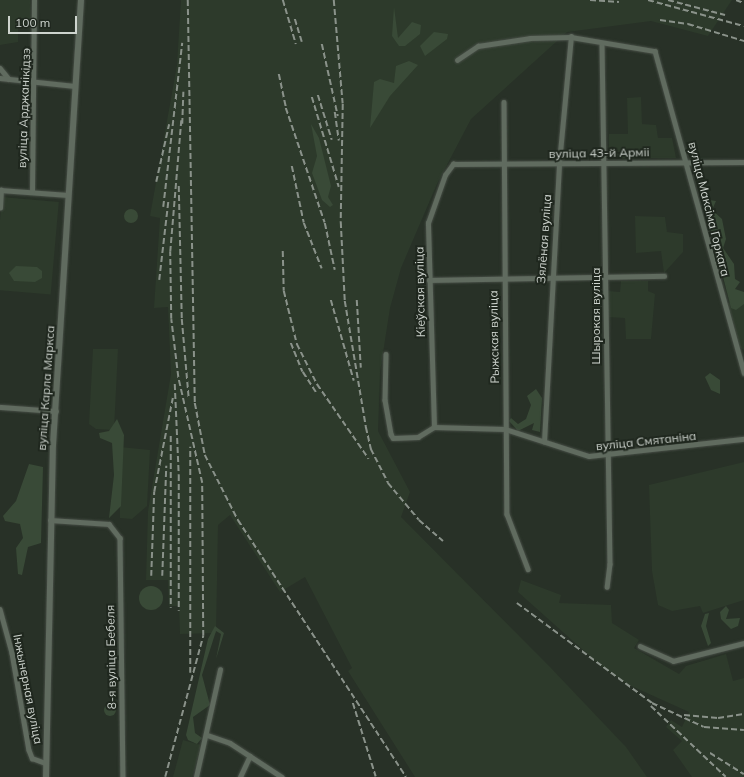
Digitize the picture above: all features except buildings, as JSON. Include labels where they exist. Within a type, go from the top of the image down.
[{"type":"main road","name":"вуліца Карла Маркса","points":[[46,777],[50,520],[68,195],[81,0]]},
{"type":"street","name":"вуліца Арджанікідзэ","points":[[32,192],[36,81],[34,0]]},
{"type":"street","points":[[457,60],[478,46],[495,42],[571,38],[602,44]]},
{"type":"street","name":"Зялёная вуліца","points":[[544,442],[559,163],[571,38]]},
{"type":"street","name":"вуліца Максіма Горкага","points":[[602,44],[655,51],[744,372]]},
{"type":"street","name":"Шырокая вуліца","points":[[602,44],[606,163],[607,457],[610,564],[607,587]]},
{"type":"street","points":[[0,68],[9,79]]},
{"type":"street","points":[[0,78],[75,86]]},
{"type":"street","name":"Рыжская вуліца","points":[[504,102],[503,279],[507,514],[528,568]]},
{"type":"street","name":"вуліца 43-й Арміі","points":[[453,164],[744,162]]},
{"type":"street","name":"Кіеўская вуліца","points":[[434,427],[429,280],[429,214],[453,164]]},
{"type":"street","points":[[0,208],[0,190],[68,195]]},
{"type":"street","points":[[429,280],[664,276]]},
{"type":"street","points":[[386,354],[385,400],[393,438],[418,437],[434,427]]},
{"type":"street","points":[[0,408],[56,411]]},
{"type":"street","name":"вуліца Смятаніна","points":[[434,427],[506,430],[589,456],[607,457],[744,439]]},
{"type":"street","name":"8-я вуліца Бебеля","points":[[50,520],[109,524],[120,538],[123,777]]},
{"type":"street","name":"Інжынерная вуліца","points":[[0,609],[12,653],[29,750],[32,758],[46,763]]},
{"type":"street","points":[[640,646],[673,661],[744,643]]},
{"type":"street","points":[[196,777],[207,735],[220,670]]},
{"type":"street","points":[[207,735],[230,743],[282,777]]},
{"type":"street","points":[[240,777],[250,756]]},
{"type":"shaded area","points":[[0,0],[30,0],[31,24],[18,24],[18,42],[0,45]]},
{"type":"shaded area","points":[[181,0],[732,0],[708,36],[651,21],[567,32],[471,119],[437,184],[401,268],[390,308],[380,372],[378,431],[410,492],[401,517],[550,667],[626,747],[647,777],[415,777],[348,671],[352,668],[305,577],[280,592],[230,515],[218,525],[216,633],[180,634],[179,606],[169,606],[168,580],[146,580],[148,511],[171,374],[168,307],[154,308],[160,218],[150,216],[177,65]]},
{"type":"shaded area","points":[[394,7],[398,38],[412,22],[421,25],[420,34],[405,46],[399,46],[392,36]]},
{"type":"shaded area","points":[[434,32],[448,34],[447,39],[425,56],[420,46]]},
{"type":"shaded area","points":[[409,61],[418,65],[390,96],[370,128],[374,82],[380,79],[394,83],[396,66]]},
{"type":"shaded area","points":[[641,97],[642,124],[656,125],[658,138],[672,138],[676,158],[609,158],[609,134],[628,134],[627,98]]},
{"type":"shaded area","points":[[311,124],[319,138],[331,186],[328,197],[333,205],[330,207],[322,200],[312,173],[317,156]]},
{"type":"shaded area","points":[[2,197],[59,202],[51,295],[0,290],[0,220]]},
{"type":"shaded area","points":[[709,200],[716,201],[712,210],[722,219],[726,239],[723,248],[734,264],[735,279],[740,282],[735,289],[744,292],[744,304],[736,310],[731,308],[708,218],[706,204]]},
{"type":"shaded area","points":[[131,209],[136,211],[138,216],[136,221],[131,223],[126,221],[124,216],[126,211]]},
{"type":"shaded area","points":[[635,216],[665,217],[667,232],[683,234],[683,252],[664,273],[661,251],[636,253]]},
{"type":"shaded area","points":[[16,266],[37,267],[42,271],[42,278],[35,282],[14,281],[9,273]]},
{"type":"shaded area","points":[[621,281],[648,281],[648,291],[655,294],[651,339],[626,339],[625,318],[608,317],[608,291],[620,292]]},
{"type":"shaded area","points":[[744,299],[744,350],[739,347],[727,303]]},
{"type":"shaded area","points":[[93,349],[118,349],[114,430],[96,429],[89,424]]},
{"type":"shaded area","points":[[710,373],[720,380],[720,394],[711,390],[705,377]]},
{"type":"shaded area","points":[[536,389],[542,398],[540,432],[532,430],[534,423],[518,431],[509,421],[511,418],[518,424],[526,419],[531,405],[527,396]]},
{"type":"shaded area","points":[[117,419],[124,435],[121,506],[109,518],[114,475],[112,443],[100,438],[99,433],[109,431]]},
{"type":"shaded area","points":[[120,447],[150,450],[147,506],[132,519],[120,518]]},
{"type":"shaded area","points":[[744,462],[744,600],[703,613],[700,606],[672,611],[658,605],[652,571],[649,485]]},
{"type":"shaded area","points":[[29,464],[43,467],[41,543],[28,547],[22,575],[18,574],[16,548],[23,538],[20,524],[5,521],[3,516],[16,501]]},
{"type":"shaded area","points":[[521,580],[561,595],[559,603],[611,605],[612,623],[639,640],[634,648],[679,674],[686,666],[726,654],[733,681],[744,678],[744,777],[692,777],[673,750],[682,741],[666,727],[671,720],[682,727],[689,712],[627,684],[601,666],[518,592]]},
{"type":"shaded area","points":[[151,586],[159,590],[163,598],[159,606],[151,610],[143,606],[139,598],[143,590]]},
{"type":"shaded area","points":[[726,606],[729,610],[726,619],[740,618],[738,626],[731,629],[721,619],[720,612]]},
{"type":"shaded area","points":[[709,613],[706,626],[711,643],[708,646],[701,626],[705,614]]},
{"type":"shaded area","points":[[215,626],[224,633],[216,659],[221,634],[216,631],[202,675],[210,705],[193,717],[195,733],[202,738],[197,744],[188,740],[186,735],[208,639]]},
{"type":"shaded area","points":[[112,704],[115,705],[115,715],[108,716],[105,715],[104,708],[105,705]]},
{"type":"shaded area","points":[[183,740],[201,745],[192,777],[173,777]]},
{"type":"railway","points":[[188,0],[195,403],[205,455],[238,520],[406,777]]},
{"type":"railway","points":[[283,0],[296,44]]},
{"type":"railway","points":[[334,0],[343,104],[341,222],[345,301],[366,427],[371,449],[388,483],[419,520],[443,541]]},
{"type":"railway","points":[[590,0],[619,2]]},
{"type":"railway","points":[[648,0],[744,26]]},
{"type":"railway","points":[[668,0],[725,15]]},
{"type":"railway","points":[[736,0],[744,3]]},
{"type":"railway","points":[[295,19],[302,42]]},
{"type":"railway","points":[[660,20],[688,24],[744,41]]},
{"type":"railway","points":[[163,207],[182,43]]},
{"type":"railway","points":[[322,44],[338,116]]},
{"type":"railway","points":[[279,74],[286,108],[325,223],[335,270]]},
{"type":"railway","points":[[182,124],[183,92]]},
{"type":"railway","points":[[318,95],[332,140]]},
{"type":"railway","points":[[312,97],[339,187]]},
{"type":"railway","points":[[335,112],[339,141]]},
{"type":"railway","points":[[165,777],[203,636],[202,483],[178,377],[171,319],[170,252],[181,120]]},
{"type":"railway","points":[[156,182],[169,124]]},
{"type":"railway","points":[[292,166],[304,223],[322,269]]},
{"type":"railway","points":[[179,186],[182,319],[189,399]]},
{"type":"railway","points":[[159,280],[168,202]]},
{"type":"railway","points":[[283,251],[284,291],[297,344],[317,384],[369,459]]},
{"type":"railway","points":[[331,300],[354,381]]},
{"type":"railway","points":[[357,300],[361,368]]},
{"type":"railway","points":[[291,343],[303,372],[316,392]]},
{"type":"railway","points":[[175,384],[179,475],[179,611]]},
{"type":"railway","points":[[151,576],[154,492],[173,396]]},
{"type":"railway","points":[[171,436],[171,608]]},
{"type":"railway","points":[[190,447],[190,673]]},
{"type":"railway","points":[[162,576],[166,466]]},
{"type":"railway","points":[[517,603],[652,703],[704,727],[744,730]]},
{"type":"railway","points":[[353,703],[376,777]]},
{"type":"railway","points":[[651,706],[726,777]]},
{"type":"railway","points":[[684,715],[718,718],[744,714]]},
{"type":"railway","points":[[710,753],[744,774]]}]
